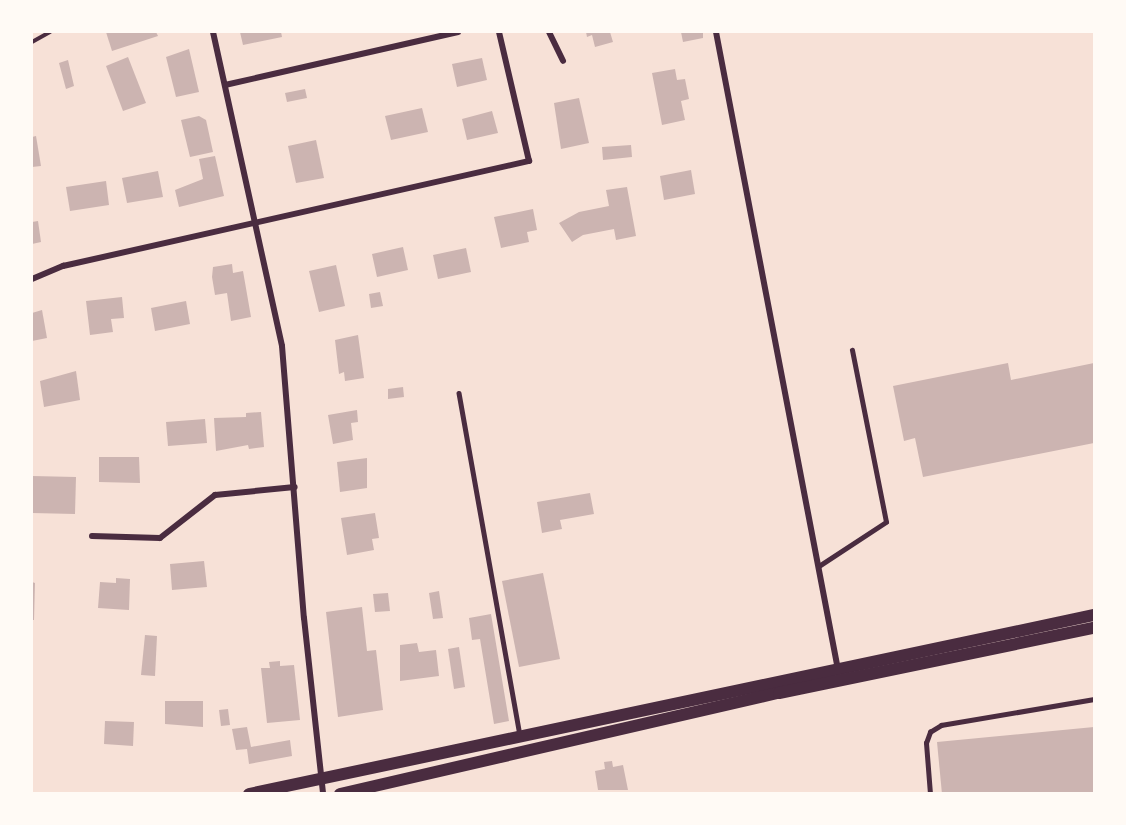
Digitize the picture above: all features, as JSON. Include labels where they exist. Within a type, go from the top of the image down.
[{"type":"main road","points":[[340,794],[1095,615]]},
{"type":"main road","points":[[249,794],[839,674],[1095,628]]},
{"type":"street","points":[[213,32],[282,346],[324,794]]},
{"type":"street","points":[[225,85],[458,32]]},
{"type":"street","points":[[32,279],[63,266],[529,161],[499,32]]},
{"type":"street","points":[[549,32],[563,61]]},
{"type":"street","points":[[716,32],[839,674]]},
{"type":"street","points":[[92,536],[160,538],[215,495],[295,487]]},
{"type":"lane","points":[[819,566],[886,522],[852,350]]},
{"type":"lane","points":[[459,393],[520,738]]},
{"type":"lane","points":[[930,794],[926,743],[930,732],[941,725],[1095,699]]},
{"type":"path","points":[[32,42],[50,32]]},
{"type":"building","points":[[106,32],[156,32],[158,36],[112,51]]},
{"type":"building","points":[[240,32],[281,32],[282,37],[243,45]]},
{"type":"building","points":[[586,32],[610,32],[613,42],[595,47],[592,35],[587,37]]},
{"type":"building","points":[[681,32],[703,32],[703,38],[683,42]]},
{"type":"building","points":[[189,49],[199,92],[176,97],[166,57]]},
{"type":"building","points":[[128,57],[146,103],[123,111],[106,66]]},
{"type":"building","points":[[482,58],[487,80],[457,87],[452,64]]},
{"type":"building","points":[[68,60],[74,86],[66,89],[59,63]]},
{"type":"building","points":[[675,69],[677,80],[685,79],[689,99],[681,101],[685,120],[662,125],[652,73]]},
{"type":"building","points":[[305,89],[307,98],[287,102],[285,93]]},
{"type":"building","points":[[579,98],[589,143],[561,149],[554,103]]},
{"type":"building","points":[[422,108],[428,132],[391,140],[385,116]]},
{"type":"building","points":[[492,111],[498,133],[467,140],[462,119]]},
{"type":"building","points":[[199,116],[206,120],[213,152],[190,157],[181,120]]},
{"type":"building","points":[[36,136],[41,166],[32,167],[32,137]]},
{"type":"building","points":[[316,140],[324,178],[296,183],[288,146]]},
{"type":"building","points":[[631,145],[632,157],[603,160],[602,147]]},
{"type":"building","points":[[215,156],[224,196],[179,207],[175,190],[203,179],[199,159]]},
{"type":"building","points":[[691,170],[695,194],[664,200],[660,176]]},
{"type":"building","points":[[158,171],[163,197],[127,203],[122,178]]},
{"type":"building","points":[[106,181],[109,205],[70,211],[66,187]]},
{"type":"building","points":[[627,187],[636,236],[616,240],[614,229],[583,235],[572,242],[559,223],[579,212],[609,206],[606,190]]},
{"type":"building","points":[[533,209],[537,230],[527,232],[529,242],[501,248],[494,217]]},
{"type":"building","points":[[38,221],[41,242],[32,244],[32,222]]},
{"type":"building","points":[[403,247],[408,270],[377,277],[372,254]]},
{"type":"building","points":[[466,248],[471,272],[438,279],[433,255]]},
{"type":"building","points":[[232,264],[233,273],[243,271],[251,317],[231,321],[227,293],[215,295],[212,277],[213,267]]},
{"type":"building","points":[[336,265],[345,306],[319,312],[309,271]]},
{"type":"building","points":[[380,292],[383,306],[371,308],[369,294]]},
{"type":"building","points":[[122,297],[124,318],[111,319],[113,332],[90,335],[86,301]]},
{"type":"building","points":[[186,301],[190,324],[155,331],[151,308]]},
{"type":"building","points":[[42,310],[47,338],[32,341],[32,313]]},
{"type":"building","points":[[358,335],[364,378],[345,381],[344,372],[339,374],[335,340]]},
{"type":"building","points":[[1008,363],[1011,380],[1094,363],[1094,443],[923,477],[915,438],[904,441],[893,386]]},
{"type":"building","points":[[76,371],[80,400],[44,407],[40,381]]},
{"type":"building","points":[[403,387],[404,397],[388,399],[388,389]]},
{"type":"building","points":[[357,410],[358,422],[351,423],[353,440],[333,444],[328,415]]},
{"type":"building","points":[[261,412],[264,447],[249,449],[248,445],[216,451],[214,418],[246,417],[246,413]]},
{"type":"building","points":[[205,419],[207,443],[168,446],[166,422]]},
{"type":"building","points":[[99,457],[139,457],[140,483],[99,482]]},
{"type":"building","points":[[367,458],[367,488],[340,492],[337,462]]},
{"type":"building","points":[[32,476],[76,477],[75,514],[32,513]]},
{"type":"building","points":[[590,493],[594,514],[560,520],[562,529],[542,533],[537,502]]},
{"type":"building","points":[[375,513],[379,538],[372,539],[374,550],[347,555],[341,518]]},
{"type":"building","points":[[204,561],[207,587],[172,590],[170,564]]},
{"type":"building","points":[[543,573],[560,659],[519,667],[502,581]]},
{"type":"building","points":[[116,578],[130,579],[129,610],[98,608],[100,582],[116,583]]},
{"type":"building","points":[[32,582],[35,583],[34,620],[32,620]]},
{"type":"building","points":[[439,591],[443,618],[433,619],[429,593]]},
{"type":"building","points":[[388,593],[390,611],[375,612],[373,594]]},
{"type":"building","points":[[362,607],[367,651],[376,650],[383,710],[338,717],[326,612]]},
{"type":"building","points":[[491,614],[509,721],[494,724],[480,639],[472,640],[469,618]]},
{"type":"building","points":[[145,635],[157,636],[155,676],[141,675]]},
{"type":"building","points":[[417,643],[419,652],[436,650],[439,676],[400,681],[400,645]]},
{"type":"building","points":[[459,647],[465,687],[454,689],[448,649]]},
{"type":"building","points":[[280,661],[280,666],[294,665],[300,720],[267,723],[261,668],[270,668],[269,662]]},
{"type":"building","points":[[165,701],[203,701],[203,727],[165,724]]},
{"type":"building","points":[[228,709],[230,725],[221,726],[219,710]]},
{"type":"building","points":[[105,721],[134,722],[133,746],[104,744]]},
{"type":"building","points":[[247,727],[251,747],[290,740],[292,756],[249,764],[247,749],[236,750],[232,729]]},
{"type":"building","points":[[1094,727],[1094,794],[942,794],[937,742]]},
{"type":"building","points":[[612,761],[613,767],[623,765],[628,790],[598,790],[595,771],[605,769],[604,762]]}]
